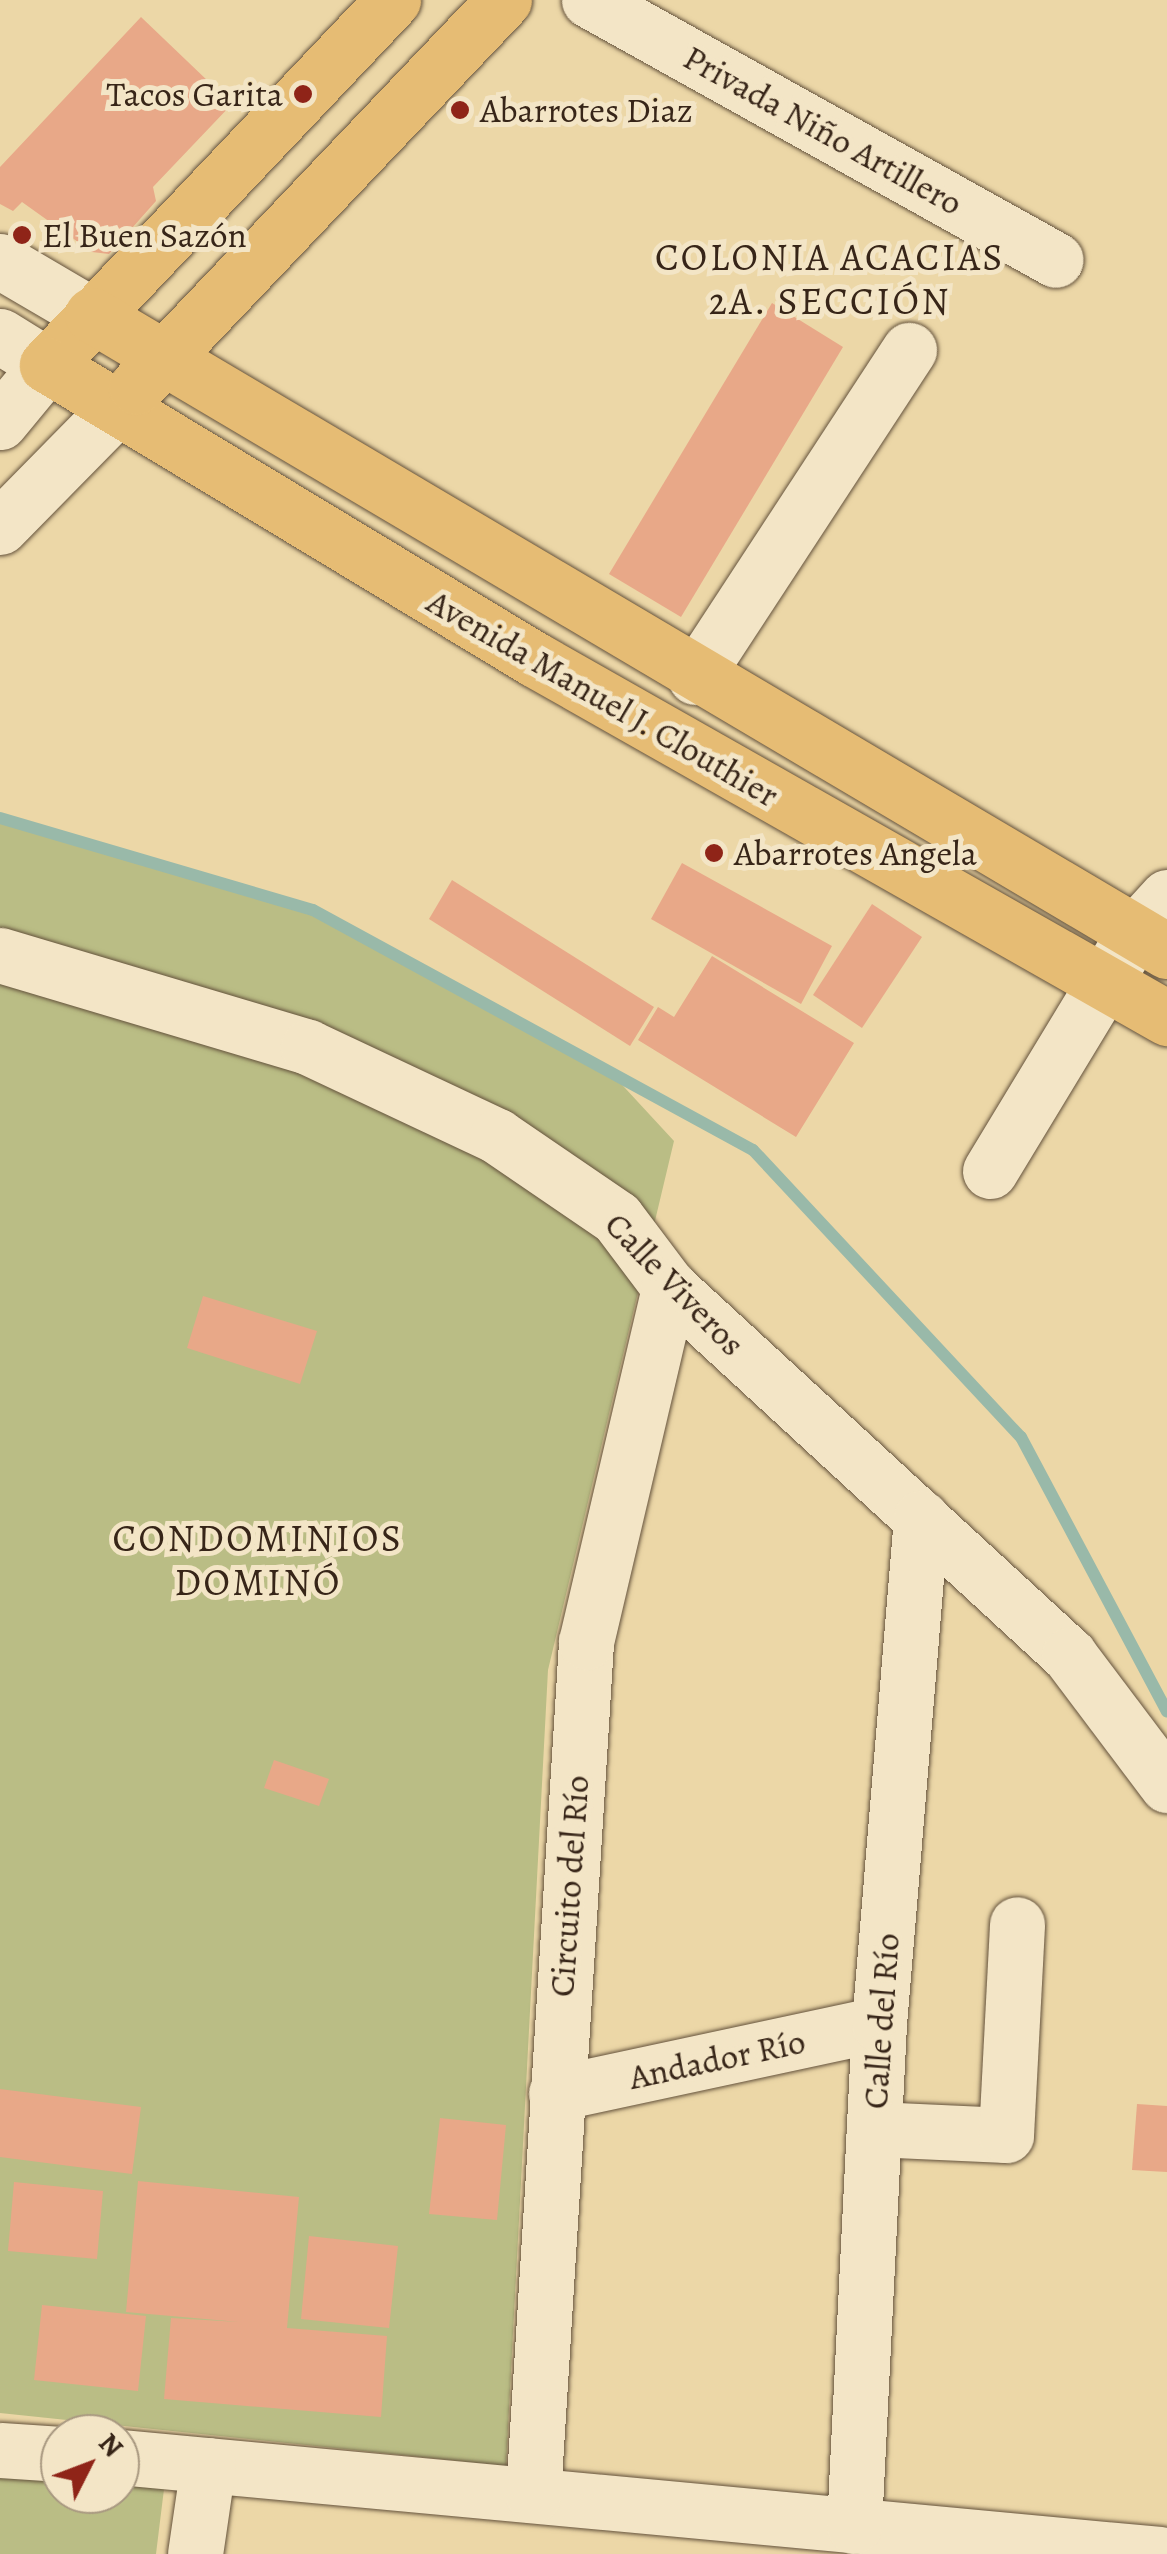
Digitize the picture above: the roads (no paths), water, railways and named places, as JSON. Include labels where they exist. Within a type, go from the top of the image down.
[{"type":"main road","points":[[47,365],[393,0]]},
{"type":"main road","points":[[114,411],[504,0]]},
{"type":"main road","name":"Avenida Manuel J. Clouthier","points":[[92,315],[160,361],[695,676],[1156,927]]},
{"type":"main road","name":"Avenida Manuel J. Clouthier","points":[[47,365],[114,411],[1167,1018]]},
{"type":"street","name":"Privada Niño Artillero","points":[[590,0],[1056,260]]},
{"type":"street","points":[[0,261],[92,315]]},
{"type":"street","points":[[0,336],[47,365],[0,422]]},
{"type":"street","points":[[695,676],[908,350]]},
{"type":"street","points":[[0,527],[114,411]]},
{"type":"street","points":[[990,1170],[1103,983],[1156,927]]},
{"type":"street","name":"Calle Viveros","points":[[0,955],[308,1047],[497,1136],[617,1218],[668,1287],[1070,1655],[1167,1785]]},
{"type":"street","name":"Circuito del Río","points":[[532,2495],[586,1642],[668,1287]]},
{"type":"street","name":"Calle del Río","points":[[854,2526],[879,2024],[922,1518]]},
{"type":"street","points":[[874,2130],[1006,2136],[1016,1924]]},
{"type":"street","name":"Andador Río","points":[[556,2094],[879,2024]]},
{"type":"street","points":[[0,2450],[40,2453]]},
{"type":"street","points":[[140,2459],[1159,2554]]},
{"type":"street","points":[[196,2554],[208,2465]]},
{"type":"waterway","points":[[0,818],[313,910],[753,1150],[1021,1437],[1167,1712]]},
{"type":"place","name":"Tacos Garita","points":[[303,94]]},
{"type":"place","name":"Abarrotes Diaz","points":[[460,110]]},
{"type":"place","name":"El Buen Sazón","points":[[22,235]]},
{"type":"place","name":"Abarrotes Angela","points":[[714,853]]},
{"type":"district","name":"COLONIA ACACIAS 2A. SECCIÓN","points":[[830,280]]},
{"type":"district","name":"CONDOMINIOS DOMINÓ","points":[[258,1561]]}]
